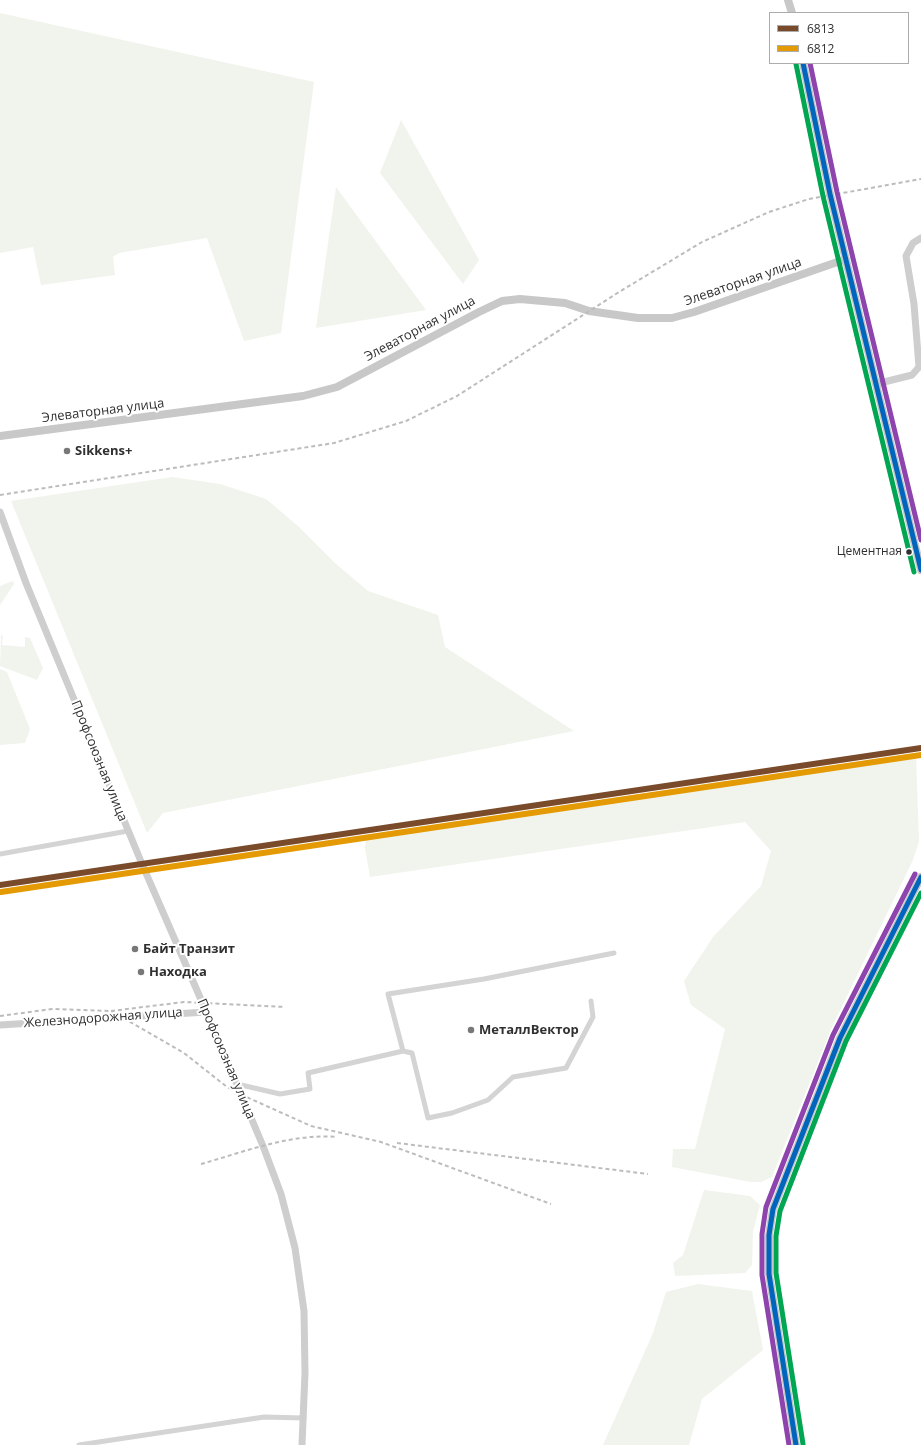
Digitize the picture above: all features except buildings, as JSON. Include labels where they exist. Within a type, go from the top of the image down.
[{"type":"main road","points":[[788,0],[792,12]]},
{"type":"main road","points":[[803,64],[830,194],[921,570]]},
{"type":"main road","points":[[876,384],[912,375],[919,367],[914,304],[906,256],[913,243],[921,238]]},
{"type":"main road","name":"Элеваторная улица","points":[[0,436],[303,396],[337,387],[502,301],[520,299],[565,303],[589,311],[638,318],[672,318],[694,312],[846,259]]},
{"type":"main road","name":"Профсоюзная улица","points":[[0,512],[26,583],[128,831],[237,1084],[282,1194],[294,1248],[304,1311],[305,1373],[302,1445]]},
{"type":"main road","points":[[796,1445],[769,1274],[768,1235],[773,1209],[840,1038],[921,877]]},
{"type":"main road","name":"Железнодорожная улица","points":[[0,1024],[206,1012]]},
{"type":"street","points":[[0,854],[128,831]]},
{"type":"street","points":[[403,1051],[388,994],[484,979],[614,953]]},
{"type":"street","points":[[237,1084],[280,1094],[310,1089],[308,1073],[403,1051],[412,1053],[428,1118],[452,1113],[488,1100],[513,1077],[566,1068],[593,1017],[591,1001]]},
{"type":"street","points":[[79,1445],[264,1417],[304,1418]]},
{"type":"shaded area","points":[[0,13],[314,82],[281,333],[244,341],[207,238],[119,253],[113,257],[115,275],[41,285],[33,247],[0,253]]},
{"type":"shaded area","points":[[401,120],[479,260],[463,284],[380,173]]},
{"type":"shaded area","points":[[336,187],[426,310],[316,328]]},
{"type":"shaded area","points":[[172,477],[220,484],[266,499],[298,526],[335,563],[368,591],[438,615],[445,647],[574,731],[163,813],[147,833],[11,501]]},
{"type":"shaded area","points":[[13,581],[14,584],[0,605],[0,586]]},
{"type":"shaded area","points":[[1,635],[3,636],[2,645],[25,647],[25,637],[30,638],[43,668],[37,680],[0,666]]},
{"type":"shaded area","points":[[0,669],[7,672],[30,729],[25,743],[0,745]]},
{"type":"shaded area","points":[[916,756],[919,842],[912,862],[832,1027],[772,1177],[761,1182],[751,1182],[672,1167],[673,1149],[695,1149],[725,1029],[691,1005],[684,981],[713,937],[761,886],[771,851],[745,822],[370,877],[365,848],[366,838]]},
{"type":"shaded area","points":[[704,1190],[750,1196],[760,1205],[753,1232],[752,1265],[745,1273],[675,1276],[673,1263],[683,1255]]},
{"type":"shaded area","points":[[698,1284],[752,1291],[763,1350],[702,1399],[689,1445],[603,1445],[653,1333],[666,1292]]},
{"type":"railway","points":[[0,495],[334,443],[406,421],[457,396],[619,292],[702,242],[769,212],[809,199],[921,179]]},
{"type":"railway","points":[[111,1011],[184,1002],[285,1007]]},
{"type":"railway","points":[[0,1016],[52,1009],[111,1011],[184,1053],[227,1087],[311,1126],[381,1142],[551,1204]]},
{"type":"railway","points":[[201,1164],[268,1144],[302,1138],[337,1137]]},
{"type":"railway","points":[[397,1143],[648,1174]]},
{"type":"transit line","points":[[796,64],[823,196],[914,572]]},
{"type":"transit line","points":[[803,64],[830,194],[921,570]]},
{"type":"transit line","points":[[810,64],[837,192],[921,540]]},
{"type":"transit line","name":"6813","points":[[0,885],[921,748]]},
{"type":"transit line","name":"6812","points":[[1,892],[921,755]]},
{"type":"transit line","points":[[789,1445],[762,1275],[762,1234],[766,1207],[833,1035],[915,874]]},
{"type":"transit line","points":[[796,1445],[769,1274],[769,1235],[773,1209],[840,1038],[921,877]]},
{"type":"transit line","points":[[803,1444],[776,1273],[776,1236],[780,1211],[846,1041],[921,893]]},
{"type":"place","name":"Sikkens+","points":[[67,451]]},
{"type":"place","name":"Цементная","points":[[909,552]]},
{"type":"place","name":"Байт Транзит","points":[[135,949]]},
{"type":"place","name":"Находка","points":[[141,972]]},
{"type":"place","name":"МеталлВектор","points":[[471,1030]]}]
